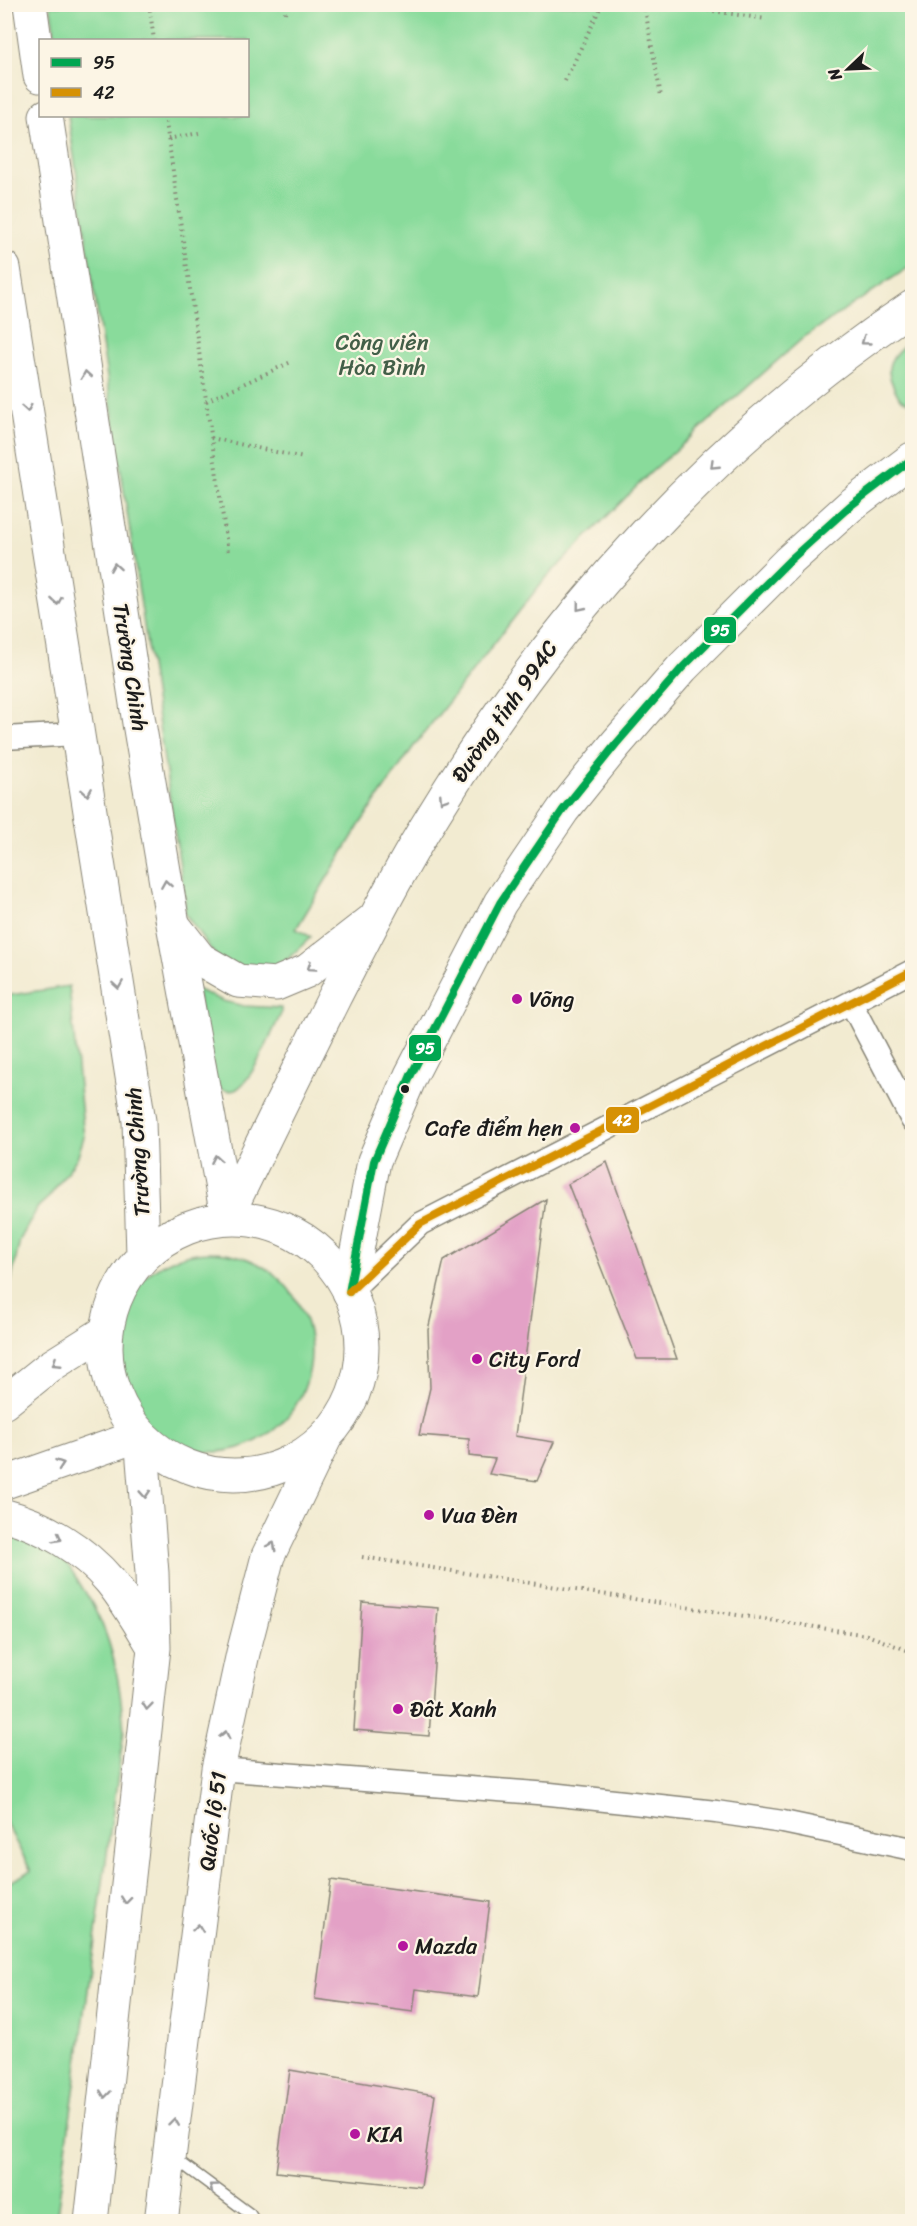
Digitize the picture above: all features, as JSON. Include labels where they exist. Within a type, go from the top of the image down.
[{"type":"main road","points":[[30,4],[39,69]]},
{"type":"main road","name":"Trường Chinh","points":[[46,117],[139,723],[226,1216]]},
{"type":"main road","name":"Trường Chinh","points":[[4,268],[140,1121],[143,1255]]},
{"type":"main road","name":"Đường tỉnh 994C","points":[[226,1216],[374,919],[433,814],[528,672],[603,579],[676,502],[743,437],[835,363],[912,308]]},
{"type":"main road","points":[[349,1292],[374,1161],[411,1075],[500,903],[529,860],[563,810],[682,668],[789,561],[850,506],[912,459]]},
{"type":"main road","points":[[173,924],[200,959],[238,981],[276,984],[307,971],[374,919]]},
{"type":"main road","points":[[226,1216],[258,1220],[277,1226],[312,1245],[334,1267],[349,1292],[359,1322],[362,1353],[357,1383],[345,1412],[326,1436],[307,1453],[284,1466],[260,1473],[234,1476],[208,1473],[183,1465],[160,1452],[141,1435],[123,1413],[112,1387],[106,1360],[106,1331],[112,1304],[125,1277],[143,1255],[168,1236],[197,1223],[226,1216]]},
{"type":"main road","points":[[91,2222],[154,1648],[152,1573],[141,1435]]},
{"type":"main road","name":"Quốc lộ 51","points":[[161,2222],[218,1769],[243,1653],[268,1556],[326,1436]]},
{"type":"street","points":[[4,738],[77,734]]},
{"type":"street","points":[[349,1292],[420,1224],[912,971]]},
{"type":"street","points":[[851,1003],[912,1120]]},
{"type":"street","points":[[4,1403],[49,1367],[106,1331]]},
{"type":"street","points":[[4,1483],[141,1435]]},
{"type":"street","points":[[4,1515],[25,1521],[68,1544],[109,1580],[154,1648]]},
{"type":"street","points":[[218,1769],[550,1794],[716,1812],[794,1824],[912,1850]]},
{"type":"lane","points":[[170,2154],[250,2214],[255,2222]]},
{"type":"path","points":[[149,4],[154,39]]},
{"type":"path","points":[[285,13],[286,4]]},
{"type":"path","points":[[565,81],[602,4]]},
{"type":"path","points":[[644,4],[661,96]]},
{"type":"path","points":[[666,4],[766,20]]},
{"type":"path","points":[[165,117],[228,552]]},
{"type":"path","points":[[168,139],[199,133]]},
{"type":"path","points":[[206,401],[291,362]]},
{"type":"path","points":[[211,438],[304,458]]},
{"type":"path","points":[[362,1557],[867,1635],[912,1652]]},
{"type":"green space","name":"Công viên Hòa Bình","points":[[50,5],[912,5],[912,265],[803,338],[649,474],[543,581],[414,746],[360,824],[296,929],[311,937],[277,969],[231,977],[185,914],[185,900],[68,117],[249,117],[249,39],[56,39]]},
{"type":"green space","points":[[912,338],[912,404],[900,399],[889,372],[892,359]]},
{"type":"green space","points":[[69,986],[84,1137],[77,1158],[49,1197],[38,1207],[20,1240],[5,1309],[5,996]]},
{"type":"green space","points":[[196,989],[223,1001],[244,1006],[281,1008],[281,1014],[255,1067],[248,1078],[235,1090],[226,1091],[217,1087]]},
{"type":"green space","points":[[211,1252],[230,1254],[249,1260],[282,1281],[303,1314],[309,1333],[311,1352],[309,1371],[303,1390],[282,1423],[249,1444],[230,1450],[211,1452],[192,1450],[173,1444],[140,1423],[119,1390],[113,1371],[111,1352],[113,1333],[119,1314],[140,1281],[173,1260],[192,1254]]},
{"type":"green space","points":[[5,1535],[42,1548],[63,1560],[90,1600],[112,1653],[120,1691],[124,1731],[56,2221],[5,2221],[4,1885],[31,1871],[5,1821]]},
{"type":"building","points":[[607,1162],[677,1359],[637,1359],[568,1184]]},
{"type":"building","name":"City Ford","points":[[546,1199],[515,1436],[554,1442],[537,1481],[489,1474],[495,1459],[469,1456],[469,1439],[419,1435],[430,1388],[428,1330],[444,1260]]},
{"type":"building","points":[[362,1602],[438,1608],[429,1736],[354,1730]]},
{"type":"building","name":"Mazda","points":[[331,1880],[490,1902],[478,1997],[416,1989],[413,2012],[315,1999]]},
{"type":"building","name":"KIA","points":[[290,2070],[435,2095],[421,2187],[276,2172]]},
{"type":"transit line","name":"95","points":[[349,1292],[374,1161],[411,1075],[500,903],[529,860],[563,810],[682,668],[789,561],[850,506],[912,459]]},
{"type":"transit line","name":"42","points":[[349,1292],[420,1224],[912,971]]},
{"type":"place","name":"Võng","points":[[517,999]]},
{"type":"place","name":"Cafe điểm hẹn","points":[[575,1128]]},
{"type":"place","name":"City Ford","points":[[477,1359]]},
{"type":"place","name":"Vua Đèn","points":[[429,1515]]},
{"type":"place","name":"Đât Xanh","points":[[398,1709]]},
{"type":"place","name":"Mazda","points":[[403,1946]]},
{"type":"place","name":"KIA","points":[[355,2134]]}]
